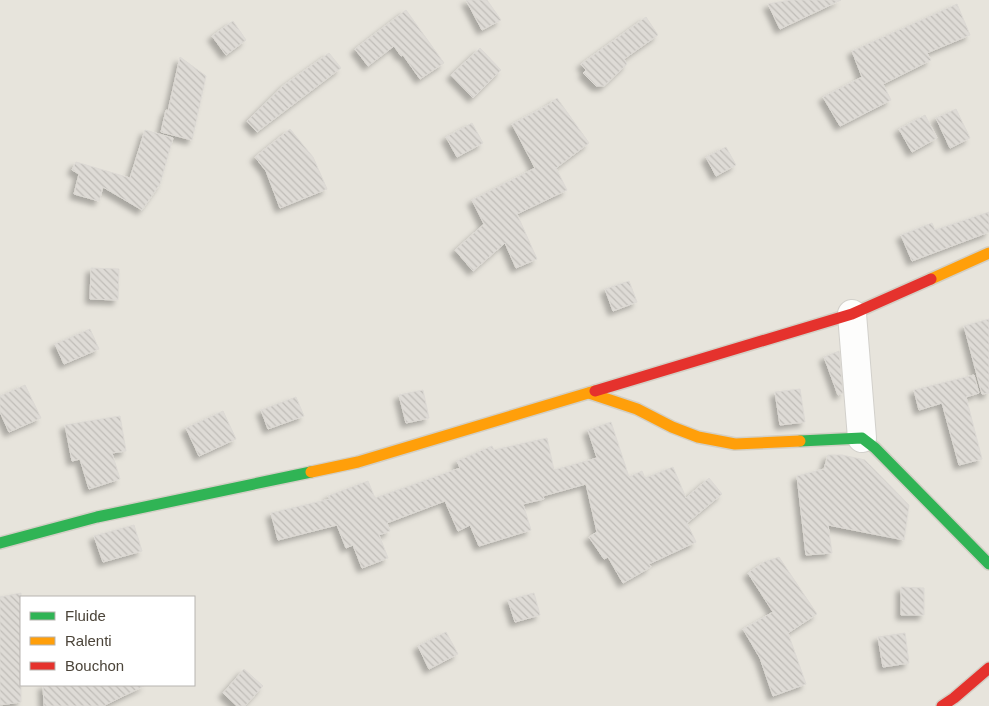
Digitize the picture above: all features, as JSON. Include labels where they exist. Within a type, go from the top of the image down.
[{"type":"street","points":[[0,543],[97,517],[358,462],[852,314],[989,253]]},
{"type":"street","points":[[852,314],[862,438]]},
{"type":"street","points":[[589,393],[637,409],[672,427],[698,437],[735,444],[862,438],[875,448],[989,564]]},
{"type":"street","points":[[942,706],[989,668]]},
{"type":"shaded area","points":[[0,0],[989,0],[989,706],[0,706]]},
{"type":"building","points":[[466,0],[487,0],[501,20],[482,30]]},
{"type":"building","points":[[790,0],[841,0],[780,29],[768,4]]},
{"type":"building","points":[[957,4],[970,35],[927,53],[931,60],[883,84],[891,100],[840,126],[823,97],[862,77],[852,51]]},
{"type":"building","points":[[406,10],[444,63],[420,79],[394,46],[368,66],[355,49]]},
{"type":"building","points":[[646,17],[658,35],[624,59],[627,64],[604,86],[596,86],[583,73],[586,70],[581,64]]},
{"type":"building","points":[[233,21],[246,40],[226,55],[212,36]]},
{"type":"building","points":[[480,48],[501,70],[473,98],[451,75]]},
{"type":"building","points":[[329,53],[341,68],[257,132],[247,121],[284,85]]},
{"type":"building","points":[[180,57],[206,76],[192,140],[161,132],[166,110],[168,111]]},
{"type":"building","points":[[557,98],[589,143],[556,168],[567,190],[517,214],[537,259],[516,268],[505,243],[473,271],[455,250],[484,224],[472,200],[535,168],[512,124],[548,105]]},
{"type":"building","points":[[956,109],[970,138],[950,148],[936,118]]},
{"type":"building","points":[[925,115],[937,138],[912,152],[899,129]]},
{"type":"building","points":[[472,123],[483,143],[457,157],[446,137]]},
{"type":"building","points":[[290,129],[313,157],[327,189],[280,208],[266,171],[255,157]]},
{"type":"building","points":[[145,130],[173,138],[160,184],[142,210],[103,187],[99,201],[74,194],[79,174],[72,170],[76,162],[130,178]]},
{"type":"building","points":[[726,147],[736,165],[716,176],[706,157]]},
{"type":"building","points":[[989,212],[989,232],[912,261],[901,235],[932,223],[935,230]]},
{"type":"building","points":[[91,268],[119,269],[118,300],[90,299]]},
{"type":"building","points":[[629,281],[637,302],[613,311],[605,289]]},
{"type":"building","points":[[989,319],[989,393],[982,394],[964,326]]},
{"type":"building","points":[[90,329],[99,349],[64,364],[55,344]]},
{"type":"building","points":[[839,351],[843,393],[838,395],[824,357]]},
{"type":"building","points":[[974,375],[979,393],[966,397],[982,459],[959,465],[942,403],[919,410],[914,390]]},
{"type":"building","points":[[25,385],[41,418],[9,432],[0,412],[0,396]]},
{"type":"building","points":[[800,389],[805,422],[780,425],[775,392]]},
{"type":"building","points":[[423,390],[429,418],[406,423],[399,395]]},
{"type":"building","points":[[296,397],[304,416],[268,429],[261,410]]},
{"type":"building","points":[[223,411],[236,439],[199,456],[186,428]]},
{"type":"building","points":[[120,416],[126,451],[112,453],[120,479],[89,489],[80,459],[72,461],[65,425]]},
{"type":"building","points":[[611,422],[629,477],[642,471],[645,478],[673,467],[686,498],[709,478],[722,494],[687,523],[696,542],[649,564],[651,567],[623,583],[608,557],[604,559],[589,537],[597,532],[586,484],[543,496],[544,499],[523,504],[531,530],[479,546],[470,525],[458,531],[445,501],[387,523],[390,531],[379,535],[388,558],[362,568],[353,545],[346,548],[337,525],[278,540],[271,513],[330,499],[328,496],[368,481],[375,498],[460,468],[457,461],[492,446],[494,450],[547,438],[554,470],[597,458],[588,430]]},
{"type":"building","points":[[828,455],[842,455],[865,460],[909,505],[904,540],[828,525],[832,553],[806,555],[797,476],[824,469]]},
{"type":"building","points":[[134,525],[142,551],[103,562],[94,536]]},
{"type":"building","points":[[779,557],[817,614],[788,633],[806,684],[773,696],[760,658],[743,629],[773,612],[748,573],[764,562]]},
{"type":"building","points":[[901,587],[924,588],[924,615],[901,615]]},
{"type":"building","points":[[21,593],[21,702],[0,705],[0,597]]},
{"type":"building","points":[[534,593],[540,615],[515,622],[508,600]]},
{"type":"building","points":[[446,632],[458,654],[429,669],[418,646]]},
{"type":"building","points":[[905,633],[909,663],[883,667],[878,637]]},
{"type":"building","points":[[244,669],[263,686],[245,706],[237,706],[223,693]]},
{"type":"building","points":[[43,686],[144,686],[103,706],[44,706]]},
{"type":"traffic: fast","points":[[800,441],[862,438],[875,448],[989,564]]},
{"type":"traffic: fast","points":[[0,543],[97,517],[311,472]]},
{"type":"traffic: slow","points":[[931,279],[989,253]]},
{"type":"traffic: slow","points":[[311,472],[358,462],[595,391]]},
{"type":"traffic: slow","points":[[589,393],[637,409],[672,427],[698,437],[735,444],[800,441]]},
{"type":"traffic: jam","points":[[595,391],[852,314],[931,279]]},
{"type":"traffic: jam","points":[[942,706],[989,668]]}]
